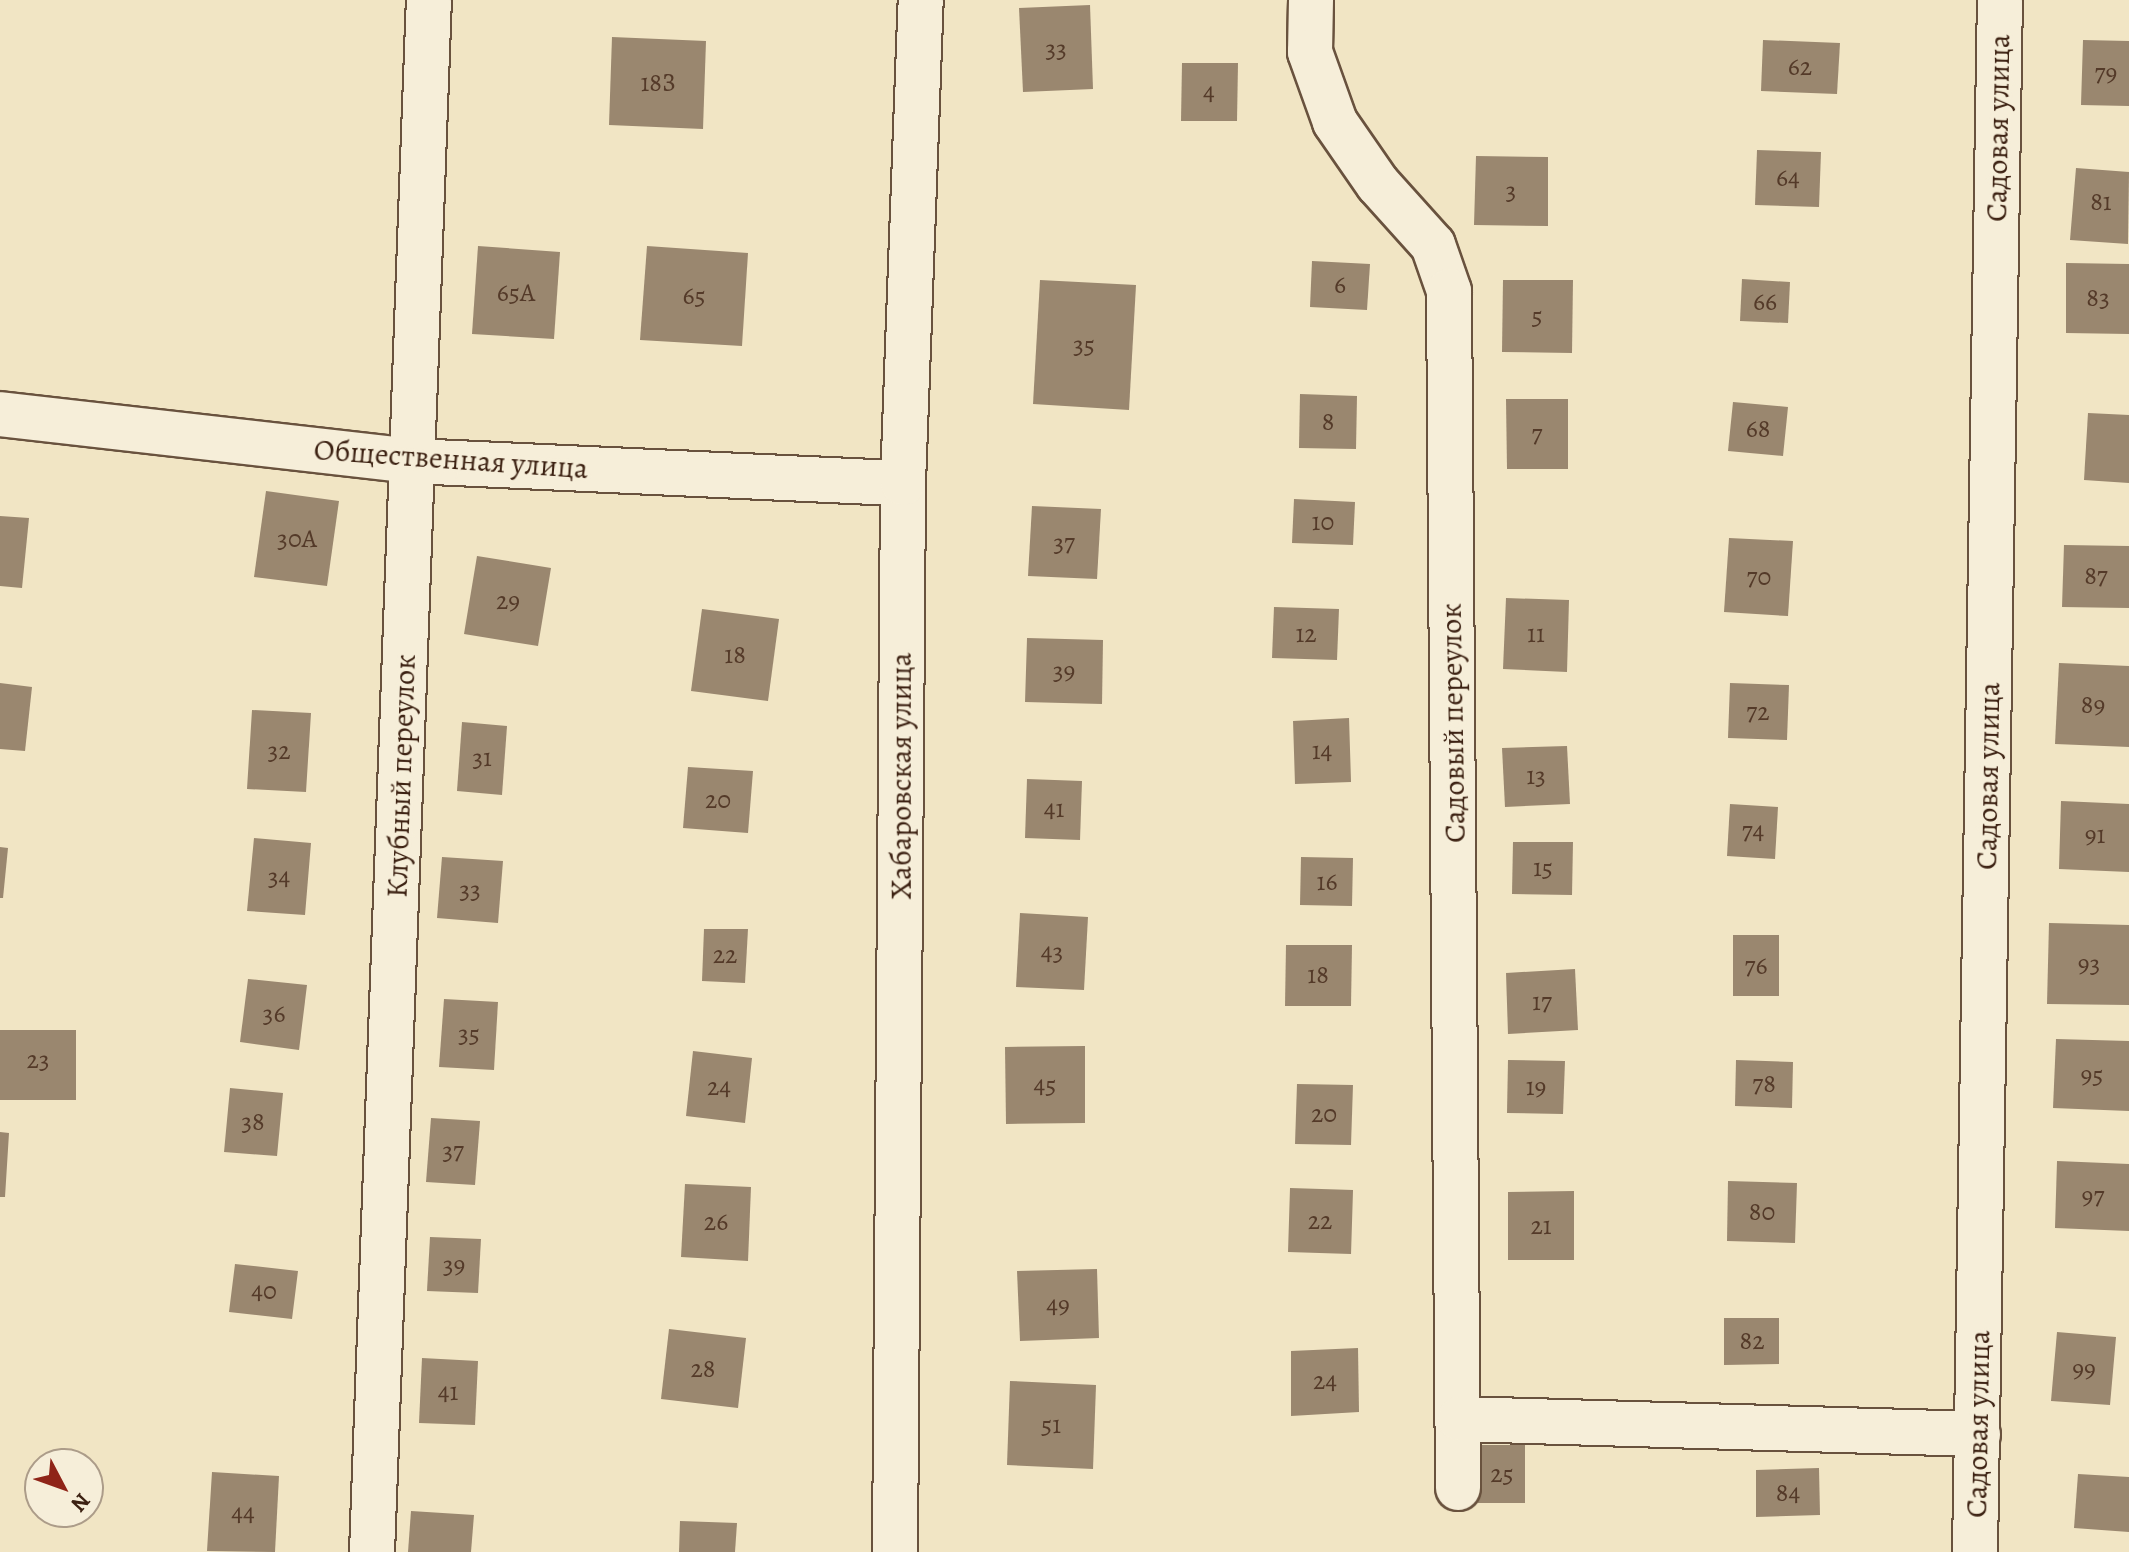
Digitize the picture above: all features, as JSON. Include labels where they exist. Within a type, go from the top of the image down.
[{"type":"street","name":"Клубный переулок","points":[[372,1552],[429,0]]},
{"type":"street","name":"Хабаровская улица","points":[[895,1552],[903,483],[921,0]]},
{"type":"street","name":"Садовый переулок","points":[[1311,0],[1310,52],[1335,122],[1378,184],[1433,245],[1449,291],[1460,1419],[1458,1488]]},
{"type":"street","name":"Садовая улица","points":[[1975,1552],[2000,0]]},
{"type":"street","name":"Общественная улица","points":[[0,414],[411,461],[903,483]]},
{"type":"street","points":[[1460,1419],[1978,1434]]},
{"type":"building","points":[[1090,5],[1093,89],[1023,92],[1019,8]]},
{"type":"building","points":[[612,37],[706,41],[703,129],[609,125]]},
{"type":"building","points":[[1763,40],[1840,43],[1837,94],[1761,91]]},
{"type":"building","points":[[2083,40],[2129,41],[2129,106],[2081,105]]},
{"type":"building","points":[[1182,63],[1238,63],[1237,121],[1181,121]]},
{"type":"building","points":[[1757,150],[1821,152],[1819,207],[1755,205]]},
{"type":"building","points":[[1476,156],[1548,157],[1548,226],[1474,225]]},
{"type":"building","points":[[2076,168],[2129,172],[2128,244],[2070,240]]},
{"type":"building","points":[[478,246],[560,252],[554,339],[472,334]]},
{"type":"building","points":[[647,246],[748,253],[742,346],[640,340]]},
{"type":"building","points":[[1312,261],[1370,264],[1367,310],[1310,307]]},
{"type":"building","points":[[2066,263],[2129,264],[2129,334],[2066,333]]},
{"type":"building","points":[[1742,279],[1790,282],[1788,323],[1740,321]]},
{"type":"building","points":[[1040,280],[1136,285],[1129,410],[1033,404]]},
{"type":"building","points":[[1503,280],[1573,280],[1572,353],[1502,352]]},
{"type":"building","points":[[1300,394],[1357,396],[1356,449],[1299,448]]},
{"type":"building","points":[[1506,399],[1568,399],[1568,469],[1507,469]]},
{"type":"building","points":[[1733,402],[1788,407],[1783,456],[1728,451]]},
{"type":"building","points":[[2088,413],[2129,415],[2129,483],[2084,480]]},
{"type":"building","points":[[266,491],[339,501],[327,586],[254,577]]},
{"type":"building","points":[[1294,499],[1355,502],[1353,545],[1292,543]]},
{"type":"building","points":[[1032,506],[1101,509],[1097,579],[1028,576]]},
{"type":"building","points":[[0,516],[29,518],[22,588],[0,586]]},
{"type":"building","points":[[1729,538],[1793,541],[1788,616],[1724,612]]},
{"type":"building","points":[[2064,545],[2129,546],[2129,608],[2062,607]]},
{"type":"building","points":[[477,556],[551,568],[538,646],[464,634]]},
{"type":"building","points":[[1506,598],[1569,600],[1567,672],[1503,669]]},
{"type":"building","points":[[1274,607],[1339,609],[1337,660],[1272,658]]},
{"type":"building","points":[[702,609],[779,619],[768,701],[691,691]]},
{"type":"building","points":[[1027,638],[1103,640],[1102,704],[1025,702]]},
{"type":"building","points":[[2059,663],[2129,666],[2129,747],[2055,744]]},
{"type":"building","points":[[0,683],[32,687],[25,751],[0,749]]},
{"type":"building","points":[[1730,683],[1789,685],[1787,740],[1728,738]]},
{"type":"building","points":[[252,710],[311,713],[306,792],[247,789]]},
{"type":"building","points":[[1349,718],[1351,782],[1295,784],[1293,721]]},
{"type":"building","points":[[462,722],[507,726],[502,795],[457,791]]},
{"type":"building","points":[[1567,746],[1570,804],[1505,807],[1502,748]]},
{"type":"building","points":[[688,767],[753,771],[748,833],[683,828]]},
{"type":"building","points":[[1027,779],[1082,781],[1080,840],[1025,838]]},
{"type":"building","points":[[2061,801],[2129,804],[2129,872],[2059,869]]},
{"type":"building","points":[[1730,804],[1778,807],[1775,859],[1727,856]]},
{"type":"building","points":[[254,838],[311,843],[305,915],[247,911]]},
{"type":"building","points":[[1513,842],[1573,842],[1572,895],[1512,894]]},
{"type":"building","points":[[0,847],[8,848],[3,898],[0,898]]},
{"type":"building","points":[[442,857],[503,861],[498,923],[437,918]]},
{"type":"building","points":[[1301,857],[1353,858],[1352,906],[1300,905]]},
{"type":"building","points":[[1020,913],[1088,917],[1084,990],[1016,987]]},
{"type":"building","points":[[2049,923],[2129,925],[2129,1005],[2047,1004]]},
{"type":"building","points":[[704,929],[748,929],[745,983],[702,981]]},
{"type":"building","points":[[1733,935],[1779,935],[1779,996],[1733,996]]},
{"type":"building","points":[[1286,945],[1352,945],[1351,1006],[1285,1006]]},
{"type":"building","points":[[1575,969],[1578,1030],[1508,1034],[1506,973]]},
{"type":"building","points":[[248,979],[307,985],[299,1050],[240,1042]]},
{"type":"building","points":[[444,999],[498,1002],[494,1070],[439,1067]]},
{"type":"building","points":[[0,1030],[76,1030],[76,1100],[0,1100]]},
{"type":"building","points":[[2056,1039],[2129,1041],[2129,1111],[2053,1108]]},
{"type":"building","points":[[1085,1046],[1085,1123],[1006,1124],[1005,1047]]},
{"type":"building","points":[[693,1051],[752,1058],[745,1123],[686,1116]]},
{"type":"building","points":[[1508,1060],[1565,1061],[1563,1114],[1507,1113]]},
{"type":"building","points":[[1736,1060],[1793,1062],[1792,1108],[1735,1106]]},
{"type":"building","points":[[1297,1084],[1353,1085],[1351,1145],[1295,1144]]},
{"type":"building","points":[[230,1088],[283,1093],[277,1156],[224,1152]]},
{"type":"building","points":[[431,1118],[480,1121],[475,1185],[426,1182]]},
{"type":"building","points":[[0,1132],[9,1133],[5,1197],[0,1197]]},
{"type":"building","points":[[2057,1161],[2129,1164],[2129,1231],[2055,1228]]},
{"type":"building","points":[[1728,1181],[1797,1183],[1795,1243],[1727,1241]]},
{"type":"building","points":[[685,1184],[751,1187],[748,1261],[681,1257]]},
{"type":"building","points":[[1290,1188],[1353,1190],[1351,1254],[1288,1252]]},
{"type":"building","points":[[1574,1191],[1574,1260],[1508,1260],[1508,1192]]},
{"type":"building","points":[[430,1237],[481,1239],[478,1293],[427,1291]]},
{"type":"building","points":[[235,1264],[298,1271],[292,1319],[229,1312]]},
{"type":"building","points":[[1097,1269],[1099,1338],[1020,1341],[1017,1271]]},
{"type":"building","points":[[1724,1318],[1779,1318],[1779,1364],[1724,1365]]},
{"type":"building","points":[[669,1329],[746,1338],[738,1408],[661,1399]]},
{"type":"building","points":[[2057,1332],[2116,1337],[2110,1405],[2051,1401]]},
{"type":"building","points":[[1358,1348],[1359,1412],[1291,1416],[1291,1351]]},
{"type":"building","points":[[422,1358],[478,1361],[475,1425],[419,1423]]},
{"type":"building","points":[[1010,1381],[1096,1385],[1093,1469],[1007,1465]]},
{"type":"building","points":[[1479,1445],[1525,1445],[1525,1503],[1478,1503]]},
{"type":"building","points":[[1819,1468],[1820,1515],[1756,1517],[1756,1470]]},
{"type":"building","points":[[212,1472],[279,1476],[275,1552],[207,1551]]},
{"type":"building","points":[[2078,1474],[2129,1477],[2129,1532],[2074,1528]]},
{"type":"building","points":[[411,1511],[474,1515],[471,1552],[408,1552]]},
{"type":"building","points":[[680,1521],[737,1523],[735,1552],[679,1552]]}]
